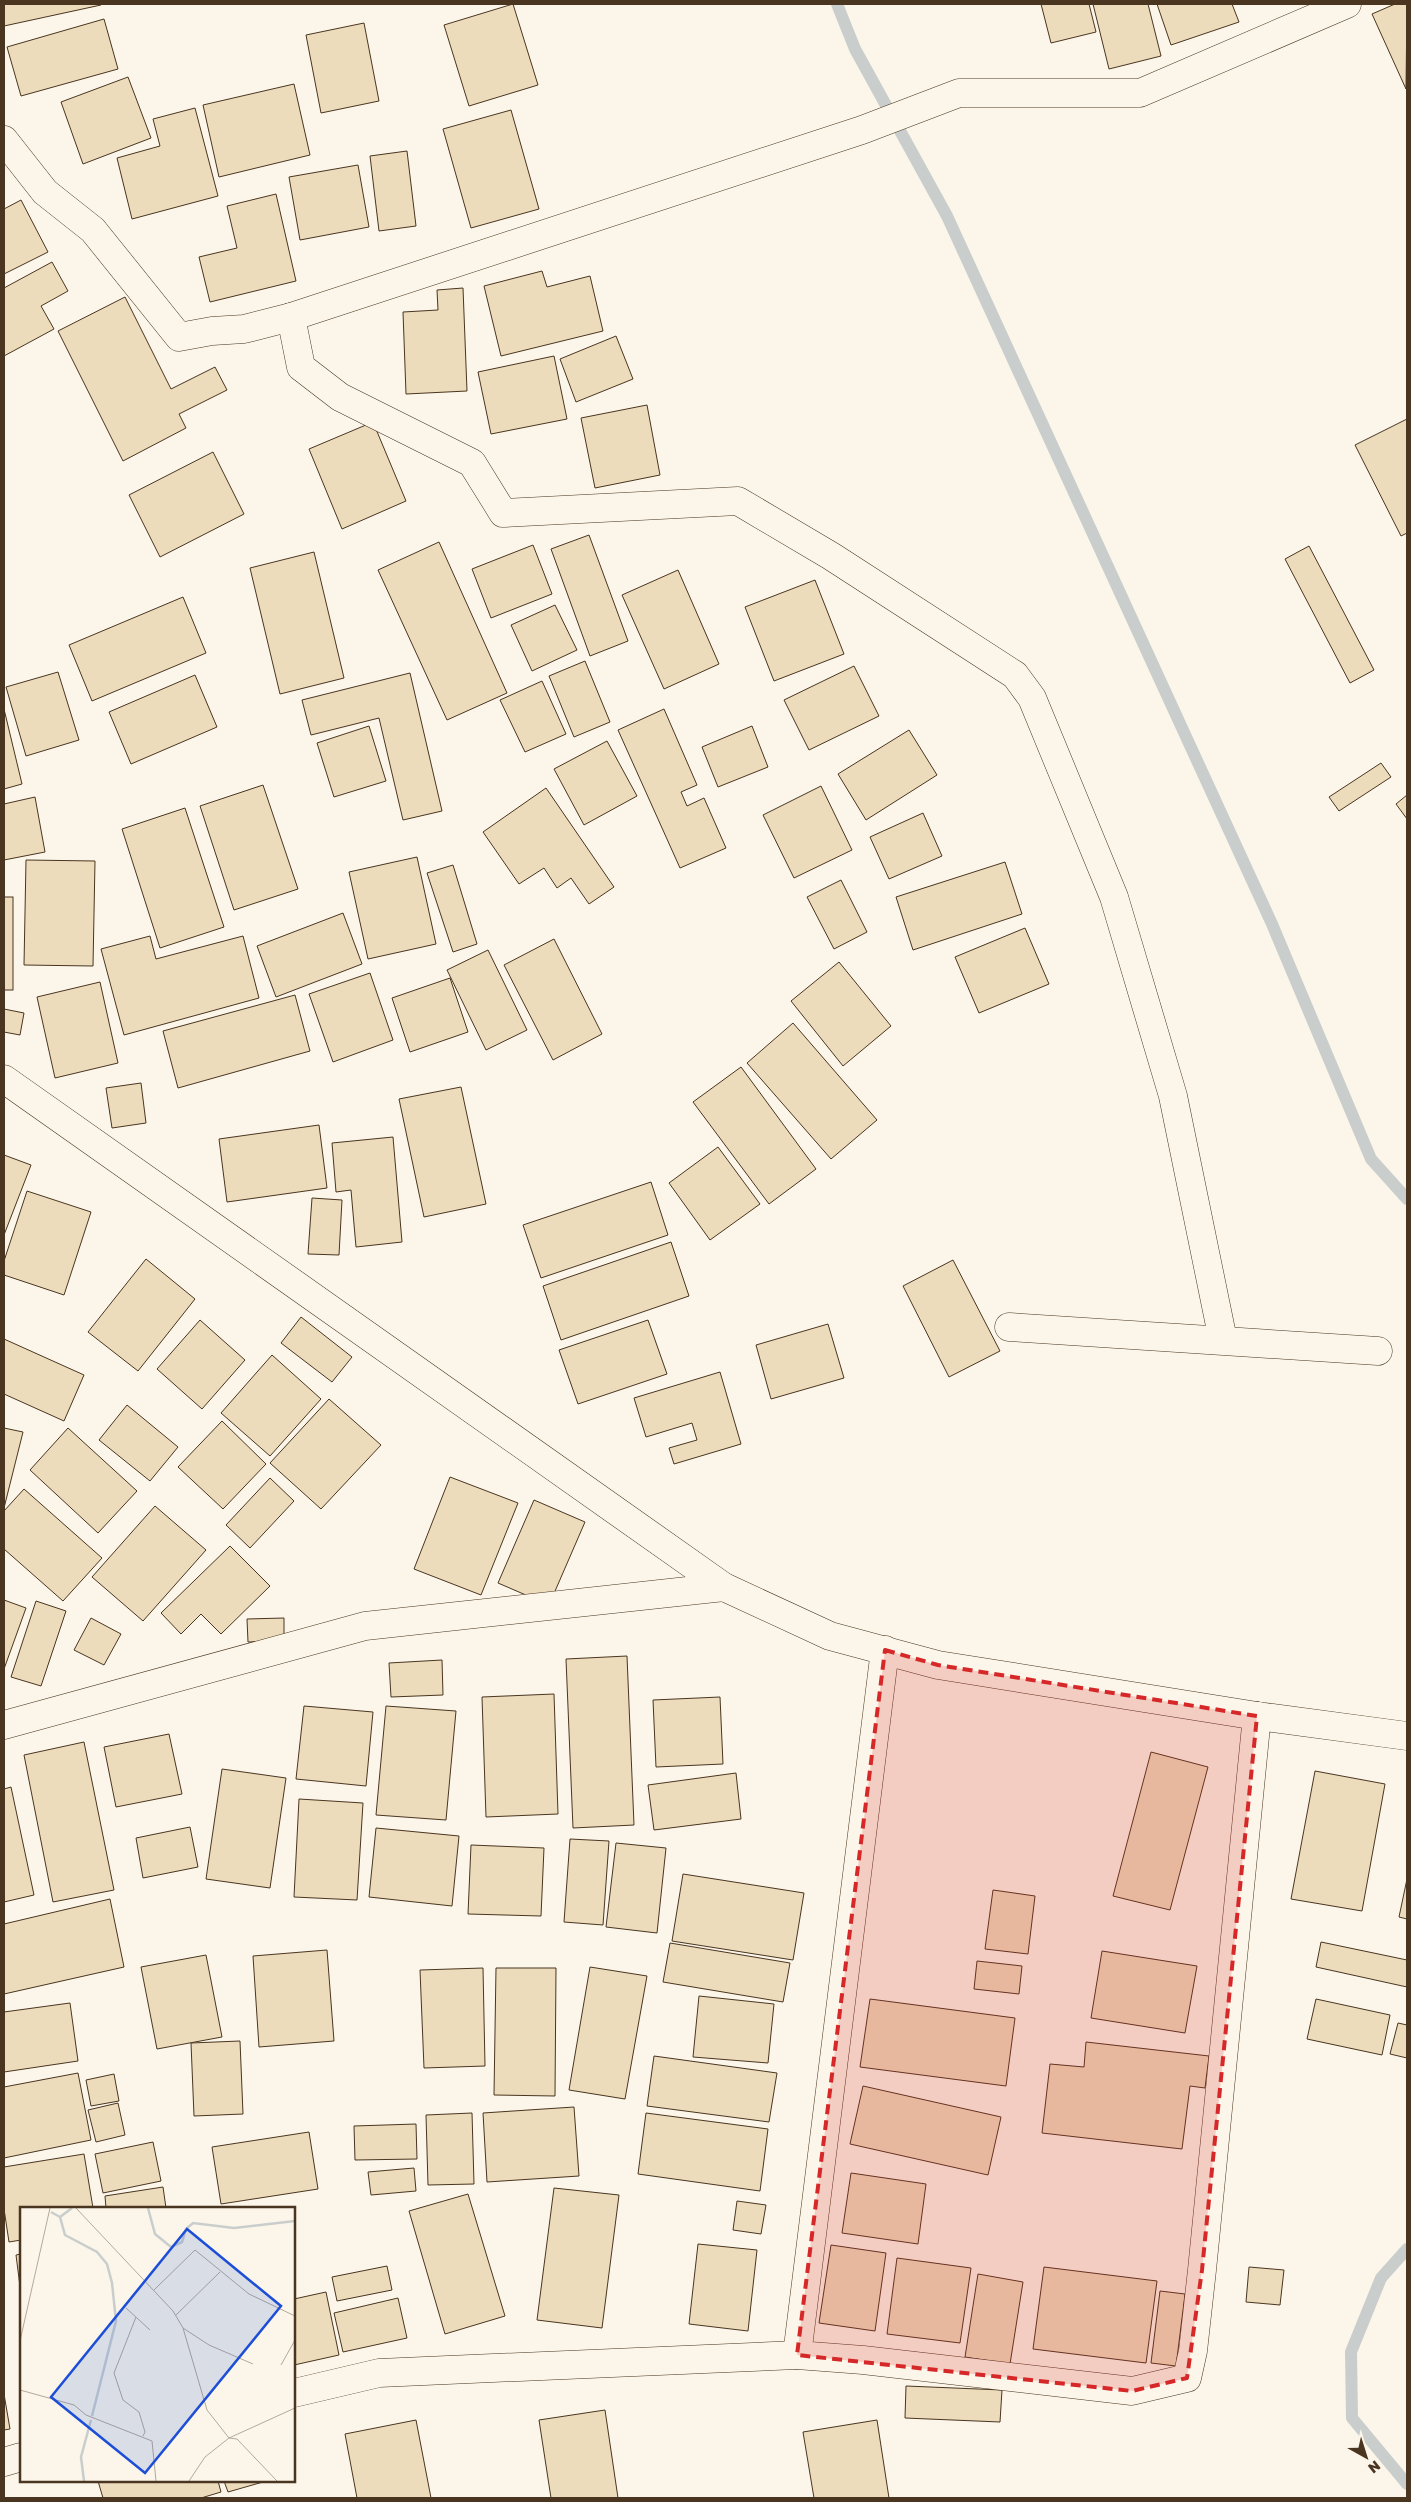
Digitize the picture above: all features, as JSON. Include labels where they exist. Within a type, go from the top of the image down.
[{"type":"street","points":[[4,140],[45,192],[93,230],[179,337],[212,331],[244,329],[291,317],[862,130],[959,93],[1140,93],[1347,4]]},
{"type":"street","points":[[291,317],[301,367],[340,398],[472,463],[503,513],[738,500],[831,556],[1015,675],[1032,698],[1114,897],[1173,1096],[1223,1340]]},
{"type":"street","points":[[4,1079],[724,1587],[830,1636],[938,1665],[1257,1716],[1407,1736]]},
{"type":"street","points":[[1009,1327],[1378,1351]]},
{"type":"street","points":[[4,1725],[365,1626],[724,1587]]},
{"type":"street","points":[[797,2355],[884,1650]]},
{"type":"street","points":[[295,2393],[378,2373],[797,2355],[862,2360],[1132,2392],[1187,2378],[1193,2351],[1202,2270],[1257,1716]]},
{"type":"street","points":[[4,2462],[20,2458]]},
{"type":"highlighted area","points":[[885,1650],[938,1665],[1257,1716],[1202,2270],[1187,2378],[1132,2391],[797,2355]]},
{"type":"building","points":[[4,4],[101,4],[101,5],[4,26]]},
{"type":"building","points":[[513,4],[538,85],[469,106],[444,25]]},
{"type":"building","points":[[1041,4],[1089,4],[1096,32],[1051,43]]},
{"type":"building","points":[[1093,4],[1148,4],[1161,56],[1109,69]]},
{"type":"building","points":[[1157,4],[1232,4],[1239,22],[1171,45]]},
{"type":"building","points":[[1395,4],[1407,4],[1406,89],[1372,14]]},
{"type":"building","points":[[104,19],[118,69],[21,96],[7,47]]},
{"type":"building","points":[[364,23],[379,101],[321,113],[306,35]]},
{"type":"building","points":[[128,77],[151,138],[83,164],[61,102]]},
{"type":"building","points":[[294,84],[310,155],[219,177],[203,105]]},
{"type":"building","points":[[195,108],[218,196],[132,219],[117,158],[160,146],[153,119]]},
{"type":"building","points":[[511,110],[539,209],[471,228],[443,129]]},
{"type":"building","points":[[407,151],[416,226],[379,231],[370,156]]},
{"type":"building","points":[[358,165],[369,227],[300,240],[289,177]]},
{"type":"building","points":[[276,194],[296,281],[210,302],[199,257],[237,248],[227,206]]},
{"type":"building","points":[[21,200],[48,252],[4,274],[4,209]]},
{"type":"building","points":[[52,262],[68,291],[41,306],[54,329],[4,356],[4,288]]},
{"type":"building","points":[[542,271],[547,287],[590,276],[603,331],[501,356],[484,286]]},
{"type":"building","points":[[463,288],[467,391],[406,394],[403,312],[438,310],[437,290]]},
{"type":"building","points":[[125,297],[171,389],[215,367],[227,390],[179,414],[186,428],[123,461],[58,331]]},
{"type":"building","points":[[616,336],[633,379],[576,402],[560,359]]},
{"type":"building","points":[[554,356],[567,419],[491,434],[478,372]]},
{"type":"building","points":[[647,405],[660,475],[595,488],[581,418]]},
{"type":"building","points":[[1407,419],[1407,533],[1401,536],[1355,445]]},
{"type":"building","points":[[373,422],[406,501],[342,529],[309,449]]},
{"type":"building","points":[[213,452],[244,514],[160,557],[129,495]]},
{"type":"building","points":[[589,535],[628,641],[590,656],[551,549]]},
{"type":"building","points":[[439,542],[507,693],[447,720],[378,570]]},
{"type":"building","points":[[533,545],[552,594],[491,618],[472,569]]},
{"type":"building","points":[[1309,546],[1374,670],[1350,683],[1285,559]]},
{"type":"building","points":[[314,552],[344,678],[280,694],[250,568]]},
{"type":"building","points":[[678,570],[719,664],[664,689],[622,595]]},
{"type":"building","points":[[815,580],[844,654],[774,681],[745,607]]},
{"type":"building","points":[[183,597],[206,653],[92,701],[69,645]]},
{"type":"building","points":[[555,605],[577,650],[532,671],[511,625]]},
{"type":"building","points":[[585,661],[610,722],[574,737],[549,676]]},
{"type":"building","points":[[854,666],[879,716],[809,750],[784,700]]},
{"type":"building","points":[[58,672],[79,740],[26,756],[6,687]]},
{"type":"building","points":[[410,673],[442,811],[403,820],[379,718],[311,735],[302,700]]},
{"type":"building","points":[[195,675],[217,727],[131,764],[109,712]]},
{"type":"building","points":[[542,681],[566,734],[525,752],[500,700]]},
{"type":"building","points":[[4,709],[22,784],[4,789]]},
{"type":"building","points":[[664,709],[697,785],[681,792],[687,806],[704,798],[726,848],[680,868],[618,730]]},
{"type":"building","points":[[369,726],[386,781],[334,797],[317,743]]},
{"type":"building","points":[[752,726],[768,767],[718,787],[702,747]]},
{"type":"building","points":[[909,730],[937,775],[866,820],[838,774]]},
{"type":"building","points":[[607,741],[637,796],[584,825],[554,769]]},
{"type":"building","points":[[1381,763],[1391,777],[1339,811],[1329,797]]},
{"type":"building","points":[[263,785],[298,889],[234,910],[200,806]]},
{"type":"building","points":[[821,786],[852,850],[794,878],[763,815]]},
{"type":"building","points":[[546,788],[614,887],[589,904],[571,878],[557,888],[544,868],[519,884],[483,832]]},
{"type":"building","points":[[1407,795],[1407,819],[1396,804]]},
{"type":"building","points":[[35,797],[45,852],[4,860],[4,804]]},
{"type":"building","points":[[185,808],[224,927],[160,948],[122,829]]},
{"type":"building","points":[[923,813],[942,856],[889,879],[870,837]]},
{"type":"building","points":[[417,857],[436,944],[368,959],[349,872]]},
{"type":"building","points":[[26,860],[95,861],[93,966],[24,965]]},
{"type":"building","points":[[1005,862],[1022,914],[913,950],[896,897]]},
{"type":"building","points":[[453,865],[477,944],[453,952],[427,873]]},
{"type":"building","points":[[841,880],[867,932],[834,949],[807,897]]},
{"type":"building","points":[[4,897],[13,897],[13,990],[4,990]]},
{"type":"building","points":[[343,913],[362,964],[276,997],[257,946]]},
{"type":"building","points":[[1025,928],[1049,984],[979,1013],[955,957]]},
{"type":"building","points":[[150,936],[156,959],[243,936],[259,998],[124,1035],[101,949]]},
{"type":"building","points":[[554,939],[602,1034],[553,1060],[504,965]]},
{"type":"building","points":[[488,950],[527,1030],[486,1050],[447,970]]},
{"type":"building","points":[[839,962],[891,1026],[843,1066],[791,1001]]},
{"type":"building","points":[[370,973],[393,1040],[333,1062],[309,994]]},
{"type":"building","points":[[450,978],[468,1032],[410,1052],[392,998]]},
{"type":"building","points":[[100,982],[118,1063],[55,1078],[37,997]]},
{"type":"building","points":[[295,995],[310,1051],[178,1088],[163,1031]]},
{"type":"building","points":[[4,1009],[24,1013],[20,1035],[4,1032]]},
{"type":"building","points":[[793,1023],[877,1120],[831,1159],[747,1063]]},
{"type":"building","points":[[741,1067],[816,1169],[769,1204],[693,1102]]},
{"type":"building","points":[[141,1083],[146,1123],[112,1128],[106,1088]]},
{"type":"building","points":[[461,1087],[486,1204],[424,1217],[399,1099]]},
{"type":"building","points":[[319,1125],[327,1188],[227,1202],[219,1139]]},
{"type":"building","points":[[393,1137],[402,1242],[356,1247],[351,1190],[336,1192],[332,1143]]},
{"type":"building","points":[[718,1147],[760,1204],[710,1240],[669,1183]]},
{"type":"building","points":[[4,1155],[31,1165],[4,1235]]},
{"type":"building","points":[[651,1182],[668,1235],[541,1278],[523,1225]]},
{"type":"building","points":[[27,1191],[91,1212],[64,1295],[4,1275],[4,1261]]},
{"type":"building","points":[[312,1198],[342,1200],[339,1255],[308,1254]]},
{"type":"building","points":[[671,1242],[689,1296],[561,1340],[543,1286]]},
{"type":"building","points":[[146,1259],[195,1299],[138,1371],[88,1332]]},
{"type":"building","points":[[953,1260],[1000,1351],[949,1377],[903,1286]]},
{"type":"building","points":[[301,1317],[352,1357],[332,1382],[281,1343]]},
{"type":"building","points":[[200,1320],[245,1360],[202,1409],[157,1369]]},
{"type":"building","points":[[648,1320],[667,1374],[578,1404],[559,1350]]},
{"type":"building","points":[[828,1324],[844,1378],[771,1399],[756,1345]]},
{"type":"building","points":[[4,1339],[84,1375],[64,1421],[4,1394]]},
{"type":"building","points":[[272,1355],[321,1399],[270,1456],[221,1413]]},
{"type":"building","points":[[720,1372],[741,1444],[674,1464],[669,1448],[697,1440],[692,1423],[646,1437],[634,1398]]},
{"type":"building","points":[[329,1399],[381,1445],[321,1509],[270,1463]]},
{"type":"building","points":[[127,1405],[178,1447],[150,1481],[99,1440]]},
{"type":"building","points":[[222,1421],[266,1464],[223,1509],[178,1467]]},
{"type":"building","points":[[4,1428],[23,1432],[4,1508]]},
{"type":"building","points":[[68,1428],[137,1491],[98,1533],[30,1470]]},
{"type":"building","points":[[450,1477],[518,1503],[481,1595],[414,1569]]},
{"type":"building","points":[[270,1478],[294,1501],[250,1548],[226,1525]]},
{"type":"building","points":[[24,1489],[102,1558],[63,1601],[4,1549],[4,1511]]},
{"type":"building","points":[[534,1500],[585,1522],[549,1605],[498,1583]]},
{"type":"building","points":[[155,1506],[206,1550],[143,1621],[92,1577]]},
{"type":"building","points":[[230,1546],[270,1586],[221,1634],[201,1614],[181,1634],[161,1613]]},
{"type":"building","points":[[4,1600],[26,1608],[4,1669]]},
{"type":"building","points":[[36,1601],[66,1611],[41,1686],[11,1677]]},
{"type":"building","points":[[91,1618],[121,1634],[104,1665],[74,1650]]},
{"type":"building","points":[[284,1618],[284,1641],[248,1642],[247,1619]]},
{"type":"building","points":[[627,1656],[634,1825],[573,1828],[566,1659]]},
{"type":"building","points":[[442,1660],[443,1695],[391,1697],[389,1663]]},
{"type":"building","points":[[554,1694],[558,1814],[486,1817],[482,1697]]},
{"type":"building","points":[[720,1697],[723,1764],[656,1767],[653,1700]]},
{"type":"building","points":[[304,1706],[373,1712],[366,1786],[296,1779]]},
{"type":"building","points":[[386,1706],[456,1711],[446,1820],[376,1815]]},
{"type":"building","points":[[169,1734],[182,1794],[116,1807],[104,1747]]},
{"type":"building","points":[[84,1742],[114,1890],[53,1902],[24,1755]]},
{"type":"building","points":[[1151,1752],[1208,1767],[1170,1910],[1113,1896]]},
{"type":"building","points":[[222,1769],[286,1778],[270,1888],[206,1879]]},
{"type":"building","points":[[1315,1771],[1385,1784],[1362,1911],[1291,1899]]},
{"type":"building","points":[[736,1773],[741,1819],[654,1830],[648,1785]]},
{"type":"building","points":[[11,1787],[34,1895],[4,1902],[4,1789]]},
{"type":"building","points":[[299,1799],[363,1803],[357,1900],[294,1897]]},
{"type":"building","points":[[190,1827],[198,1867],[143,1878],[136,1838]]},
{"type":"building","points":[[376,1828],[459,1836],[452,1906],[369,1897]]},
{"type":"building","points":[[570,1839],[609,1841],[603,1925],[564,1922]]},
{"type":"building","points":[[616,1843],[666,1848],[657,1933],[606,1927]]},
{"type":"building","points":[[471,1845],[544,1848],[541,1916],[468,1914]]},
{"type":"building","points":[[683,1874],[804,1893],[793,1960],[672,1941]]},
{"type":"building","points":[[1407,1879],[1407,1919],[1399,1917]]},
{"type":"building","points":[[993,1890],[1035,1896],[1028,1954],[985,1949]]},
{"type":"building","points":[[110,1899],[124,1967],[4,1994],[4,1924]]},
{"type":"building","points":[[1321,1942],[1407,1960],[1407,1987],[1316,1967]]},
{"type":"building","points":[[670,1943],[790,1963],[783,2002],[663,1982]]},
{"type":"building","points":[[327,1950],[334,2041],[259,2047],[253,1956]]},
{"type":"building","points":[[1102,1951],[1197,1966],[1185,2033],[1091,2018]]},
{"type":"building","points":[[206,1955],[222,2037],[157,2049],[141,1967]]},
{"type":"building","points":[[977,1961],[1022,1966],[1019,1994],[974,1989]]},
{"type":"building","points":[[590,1967],[647,1976],[625,2099],[569,2090]]},
{"type":"building","points":[[483,1968],[485,2066],[424,2068],[420,1970]]},
{"type":"building","points":[[496,1968],[556,1968],[555,2096],[494,2095]]},
{"type":"building","points":[[699,1996],[774,2004],[768,2063],[693,2057]]},
{"type":"building","points":[[870,1999],[1015,2018],[1006,2086],[860,2067]]},
{"type":"building","points":[[1316,1999],[1390,2015],[1382,2055],[1307,2039]]},
{"type":"building","points":[[70,2003],[78,2061],[4,2072],[4,2012]]},
{"type":"building","points":[[1398,2023],[1407,2025],[1407,2058],[1390,2054]]},
{"type":"building","points":[[240,2041],[243,2114],[194,2116],[191,2043]]},
{"type":"building","points":[[1086,2042],[1209,2056],[1205,2088],[1190,2086],[1182,2149],[1042,2133],[1050,2064],[1084,2067]]},
{"type":"building","points":[[654,2056],[777,2073],[769,2122],[647,2106]]},
{"type":"building","points":[[78,2073],[91,2140],[4,2158],[4,2087]]},
{"type":"building","points":[[114,2074],[119,2101],[91,2106],[86,2080]]},
{"type":"building","points":[[863,2086],[1001,2117],[988,2175],[850,2144]]},
{"type":"building","points":[[118,2103],[125,2135],[96,2142],[88,2110]]},
{"type":"building","points":[[574,2107],[579,2176],[487,2182],[483,2113]]},
{"type":"building","points":[[472,2113],[474,2184],[428,2185],[426,2115]]},
{"type":"building","points":[[646,2113],[768,2129],[760,2191],[638,2174]]},
{"type":"building","points":[[416,2124],[417,2159],[355,2160],[354,2126]]},
{"type":"building","points":[[309,2132],[318,2189],[221,2204],[212,2147]]},
{"type":"building","points":[[153,2142],[161,2181],[103,2193],[95,2154]]},
{"type":"building","points":[[84,2154],[93,2207],[20,2207],[20,2240],[9,2242],[4,2209],[4,2167]]},
{"type":"building","points":[[414,2168],[416,2191],[371,2195],[368,2172]]},
{"type":"building","points":[[851,2173],[926,2184],[918,2244],[842,2233]]},
{"type":"building","points":[[163,2187],[166,2207],[106,2207],[105,2196]]},
{"type":"building","points":[[554,2188],[619,2195],[602,2328],[537,2320]]},
{"type":"building","points":[[468,2194],[505,2316],[445,2334],[409,2211]]},
{"type":"building","points":[[737,2201],[766,2205],[761,2234],[733,2230]]},
{"type":"building","points":[[698,2244],[757,2250],[748,2331],[689,2324]]},
{"type":"building","points":[[831,2245],[886,2253],[875,2331],[819,2323]]},
{"type":"building","points":[[20,2254],[20,2286],[16,2255]]},
{"type":"building","points":[[897,2258],[971,2268],[960,2343],[887,2334]]},
{"type":"building","points":[[387,2266],[392,2290],[337,2301],[332,2277]]},
{"type":"building","points":[[1044,2267],[1157,2281],[1146,2363],[1033,2349]]},
{"type":"building","points":[[1249,2267],[1284,2270],[1280,2305],[1246,2302]]},
{"type":"building","points":[[978,2274],[1023,2282],[1010,2364],[965,2357]]},
{"type":"building","points":[[1160,2291],[1185,2294],[1176,2366],[1151,2363]]},
{"type":"building","points":[[326,2292],[339,2355],[295,2365],[295,2299]]},
{"type":"building","points":[[398,2298],[407,2338],[343,2352],[334,2313]]},
{"type":"building","points":[[906,2386],[1002,2390],[1000,2422],[905,2418]]},
{"type":"building","points":[[4,2394],[10,2429],[4,2430]]},
{"type":"building","points":[[605,2410],[618,2498],[551,2498],[539,2420]]},
{"type":"building","points":[[416,2420],[431,2498],[357,2498],[345,2434]]},
{"type":"building","points":[[877,2420],[889,2498],[814,2498],[803,2432]]},
{"type":"building","points":[[98,2482],[218,2482],[221,2492],[201,2498],[103,2498]]},
{"type":"building","points":[[224,2482],[263,2482],[228,2492]]},
{"type":"waterway","points":[[837,4],[855,49],[947,216],[1272,924],[1371,1159],[1407,1199]]},
{"type":"waterway","points":[[1407,2249],[1381,2278],[1351,2352],[1352,2418],[1407,2484]]}]
